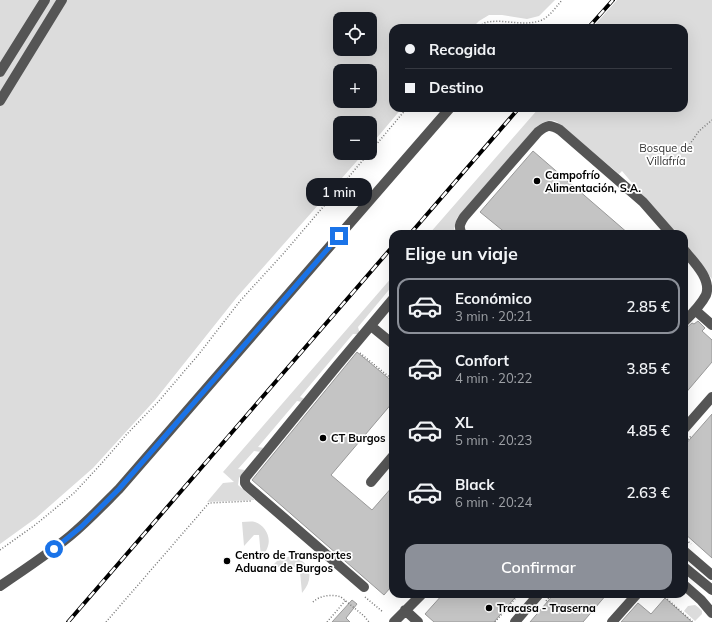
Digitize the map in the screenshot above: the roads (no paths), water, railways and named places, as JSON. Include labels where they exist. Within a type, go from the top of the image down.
[{"type":"street","points":[[0,72],[45,0]]},
{"type":"street","points":[[0,101],[62,0]]},
{"type":"street","points":[[0,586],[69,537],[99,510],[119,489],[447,112]]},
{"type":"street","points":[[460,230],[460,224],[464,217],[538,132],[546,126],[552,126],[560,130],[643,202],[668,230]]},
{"type":"street","points":[[688,255],[704,273],[710,295],[688,318]]},
{"type":"street","points":[[364,586],[247,486],[245,480],[246,476],[389,305]]},
{"type":"street","points":[[695,310],[712,325]]},
{"type":"street","points":[[371,326],[389,341]]},
{"type":"street","points":[[688,424],[712,397]]},
{"type":"street","points":[[371,482],[389,461]]},
{"type":"street","points":[[688,554],[712,575]]},
{"type":"street","points":[[688,569],[712,590]]},
{"type":"street","points":[[688,589],[701,600],[712,613]]},
{"type":"street","points":[[394,622],[418,598]]},
{"type":"street","points":[[515,622],[536,598]]},
{"type":"street","points":[[612,622],[633,598]]},
{"type":"street","points":[[405,610],[418,622]]},
{"type":"railway","points":[[592,24],[613,0]]},
{"type":"railway","points":[[413,230],[516,112]]},
{"type":"railway","points":[[68,622],[389,251]]},
{"type":"place","name":"Campofrío Alimentación, S.A.","points":[[537,181]]},
{"type":"place","name":"CT Burgos","points":[[323,438]]},
{"type":"place","name":"Centro de Transportes Aduana de Burgos","points":[[227,561]]},
{"type":"place","name":"Tracasa - Traserna","points":[[489,608]]},
{"type":"park label","name":"Bosque de Villafría","points":[[666,154]]}]
